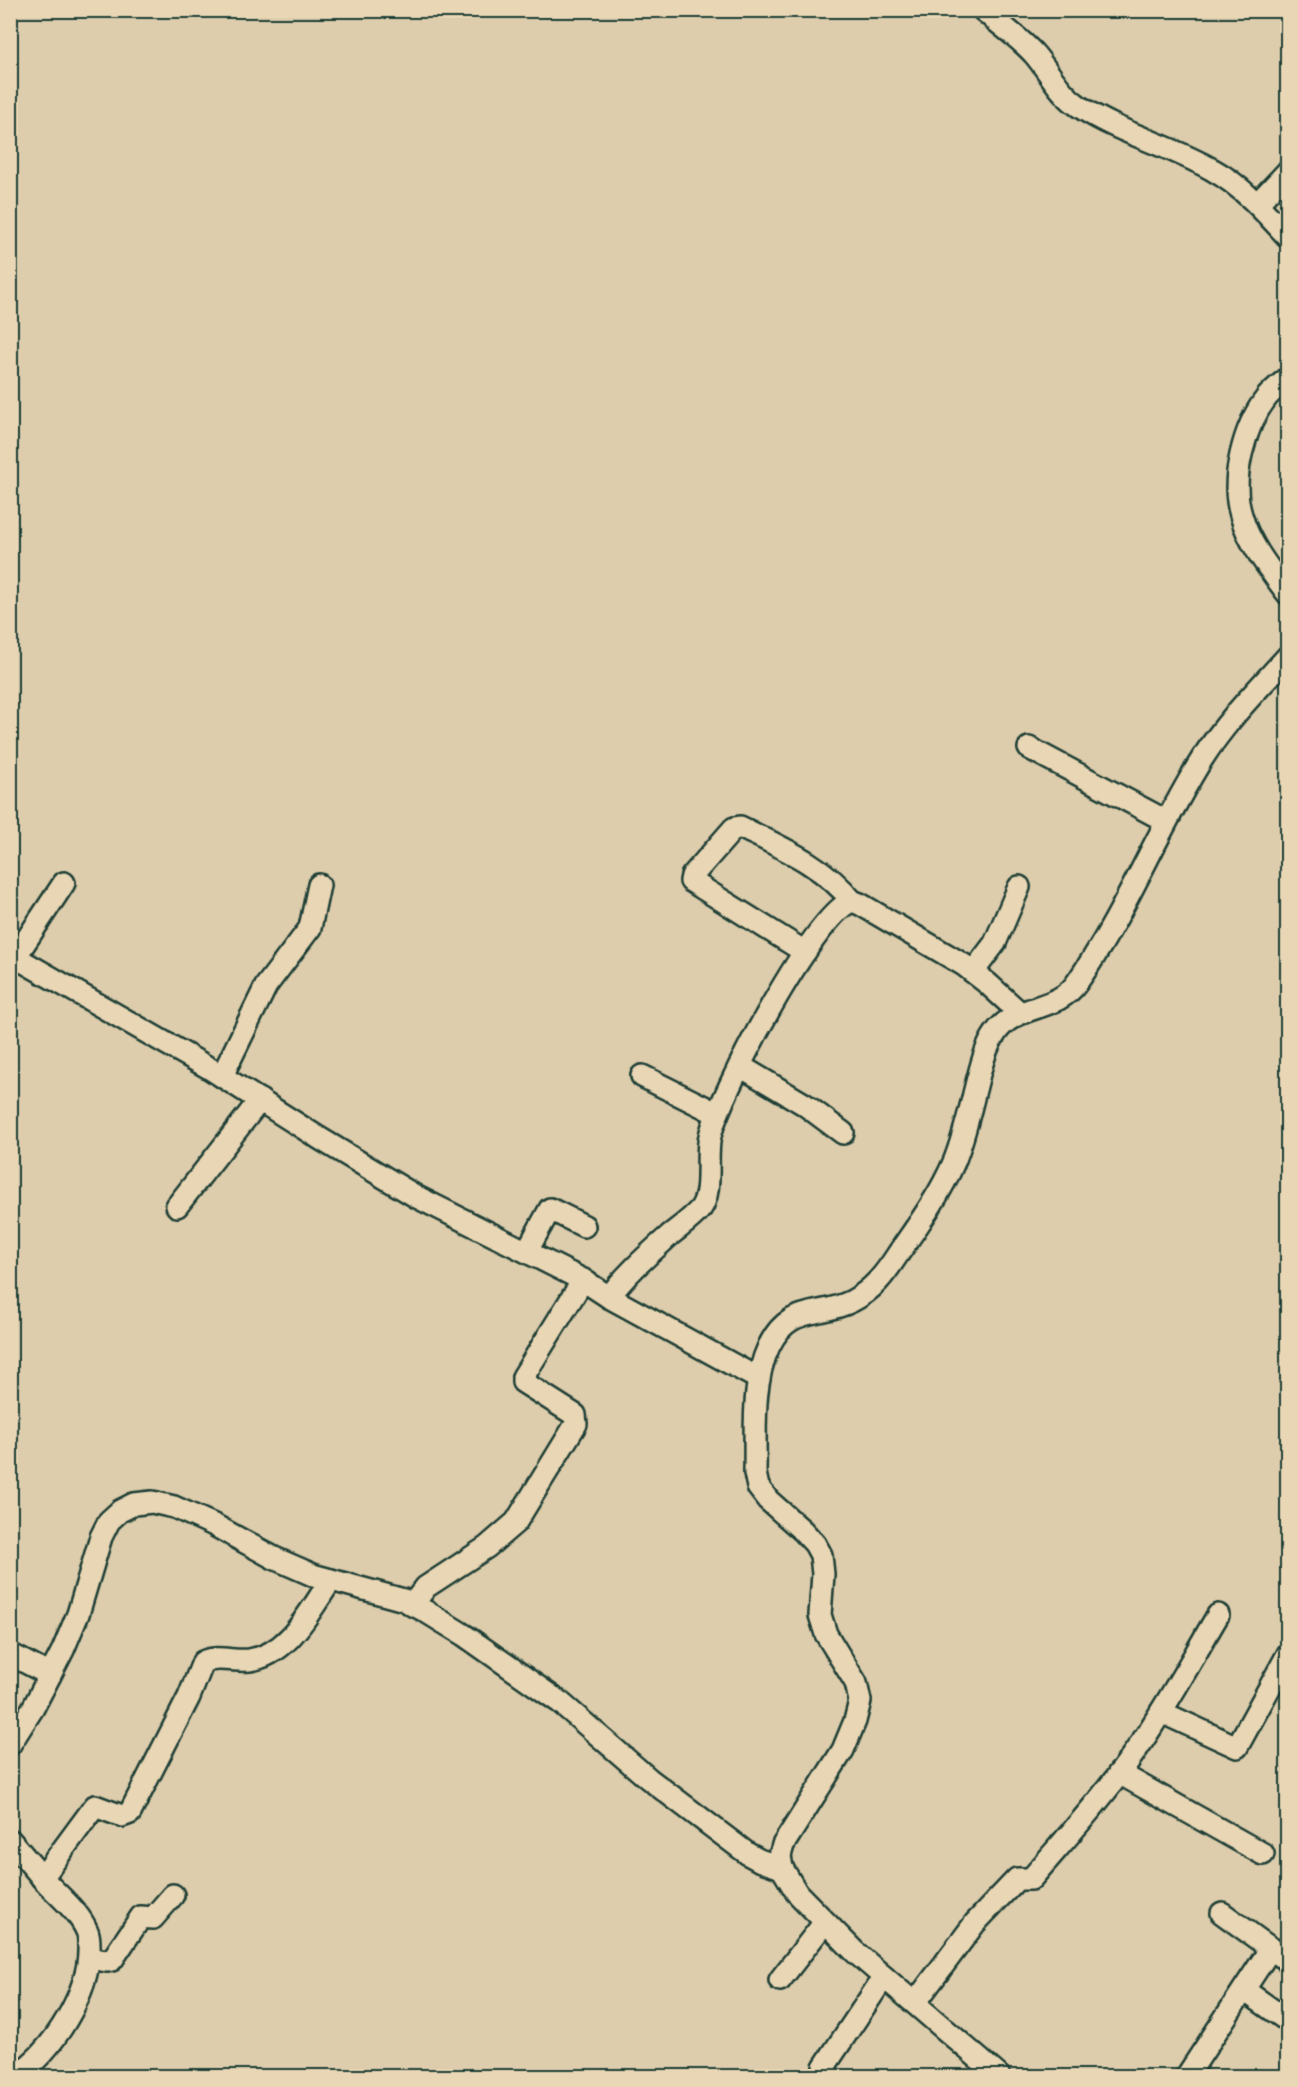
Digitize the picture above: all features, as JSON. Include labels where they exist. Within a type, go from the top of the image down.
[{"type":"street","points":[[983,10],[1035,56],[1064,94],[1078,106],[1105,121],[1214,170],[1257,204],[1287,237]]},
{"type":"street","points":[[1257,204],[1287,171]]},
{"type":"street","points":[[1287,378],[1267,397],[1256,417],[1244,444],[1236,481],[1241,515],[1260,556],[1287,594]]},
{"type":"street","points":[[999,2076],[855,1952],[797,1893],[782,1868],[780,1856],[783,1845],[843,1750],[855,1721],[860,1701],[856,1683],[826,1634],[820,1615],[821,1555],[803,1531],[768,1500],[758,1487],[756,1473],[759,1379],[769,1346],[778,1331],[791,1318],[849,1303],[868,1292],[882,1278],[939,1193],[954,1161],[984,1056],[995,1034],[1020,1012],[1050,1003],[1064,996],[1074,987],[1108,935],[1166,821],[1202,759],[1228,721],[1287,656]]},
{"type":"street","points":[[1029,748],[1166,821]]},
{"type":"street","points":[[805,952],[691,881],[692,876],[734,828],[740,827],[802,858],[843,890],[852,901],[973,972],[1020,1012]]},
{"type":"street","points":[[64,883],[13,955],[222,1076],[417,1197],[583,1280],[609,1297],[759,1379]]},
{"type":"street","points":[[222,1076],[266,986],[310,928],[319,885]]},
{"type":"street","points":[[973,972],[995,943],[1020,887]]},
{"type":"street","points":[[609,1297],[637,1265],[701,1207],[707,1191],[709,1138],[716,1113],[778,994],[805,952],[838,909],[852,901]]},
{"type":"street","points":[[740,1066],[804,1104],[843,1133]]},
{"type":"street","points":[[642,1076],[716,1113]]},
{"type":"street","points":[[177,1206],[260,1100]]},
{"type":"street","points":[[527,1251],[550,1209],[585,1226]]},
{"type":"street","points":[[412,1605],[426,1587],[487,1547],[516,1522],[576,1424],[574,1415],[523,1382],[583,1280]]},
{"type":"street","points":[[10,1744],[33,1708],[63,1650],[78,1614],[101,1537],[109,1521],[120,1511],[134,1504],[152,1502],[174,1508],[214,1525],[274,1558],[313,1575],[404,1600],[464,1635],[553,1696],[649,1779],[748,1854],[782,1868]]},
{"type":"street","points":[[42,1878],[95,1806],[122,1816],[130,1813],[189,1697],[203,1662],[212,1659],[248,1660],[265,1657],[278,1650],[290,1638],[331,1580]]},
{"type":"street","points":[[915,2003],[981,1916],[1017,1879],[1031,1879],[1098,1802],[1161,1712],[1218,1615]]},
{"type":"street","points":[[10,1654],[50,1675]]},
{"type":"street","points":[[1161,1712],[1237,1747],[1281,1681],[1287,1654]]},
{"type":"street","points":[[1119,1773],[1263,1854]]},
{"type":"street","points":[[10,1840],[76,1914],[88,1933],[89,1958],[80,1992],[64,2022],[28,2068],[15,2076]]},
{"type":"street","points":[[89,1958],[112,1960],[141,1917],[153,1918],[173,1895]]},
{"type":"street","points":[[1222,1913],[1287,1961]]},
{"type":"street","points":[[780,1980],[825,1922]]},
{"type":"street","points":[[1187,2076],[1270,1948]]},
{"type":"street","points":[[829,2076],[823,2072],[824,2067],[884,1977]]},
{"type":"street","points":[[1244,1989],[1287,2021]]}]
